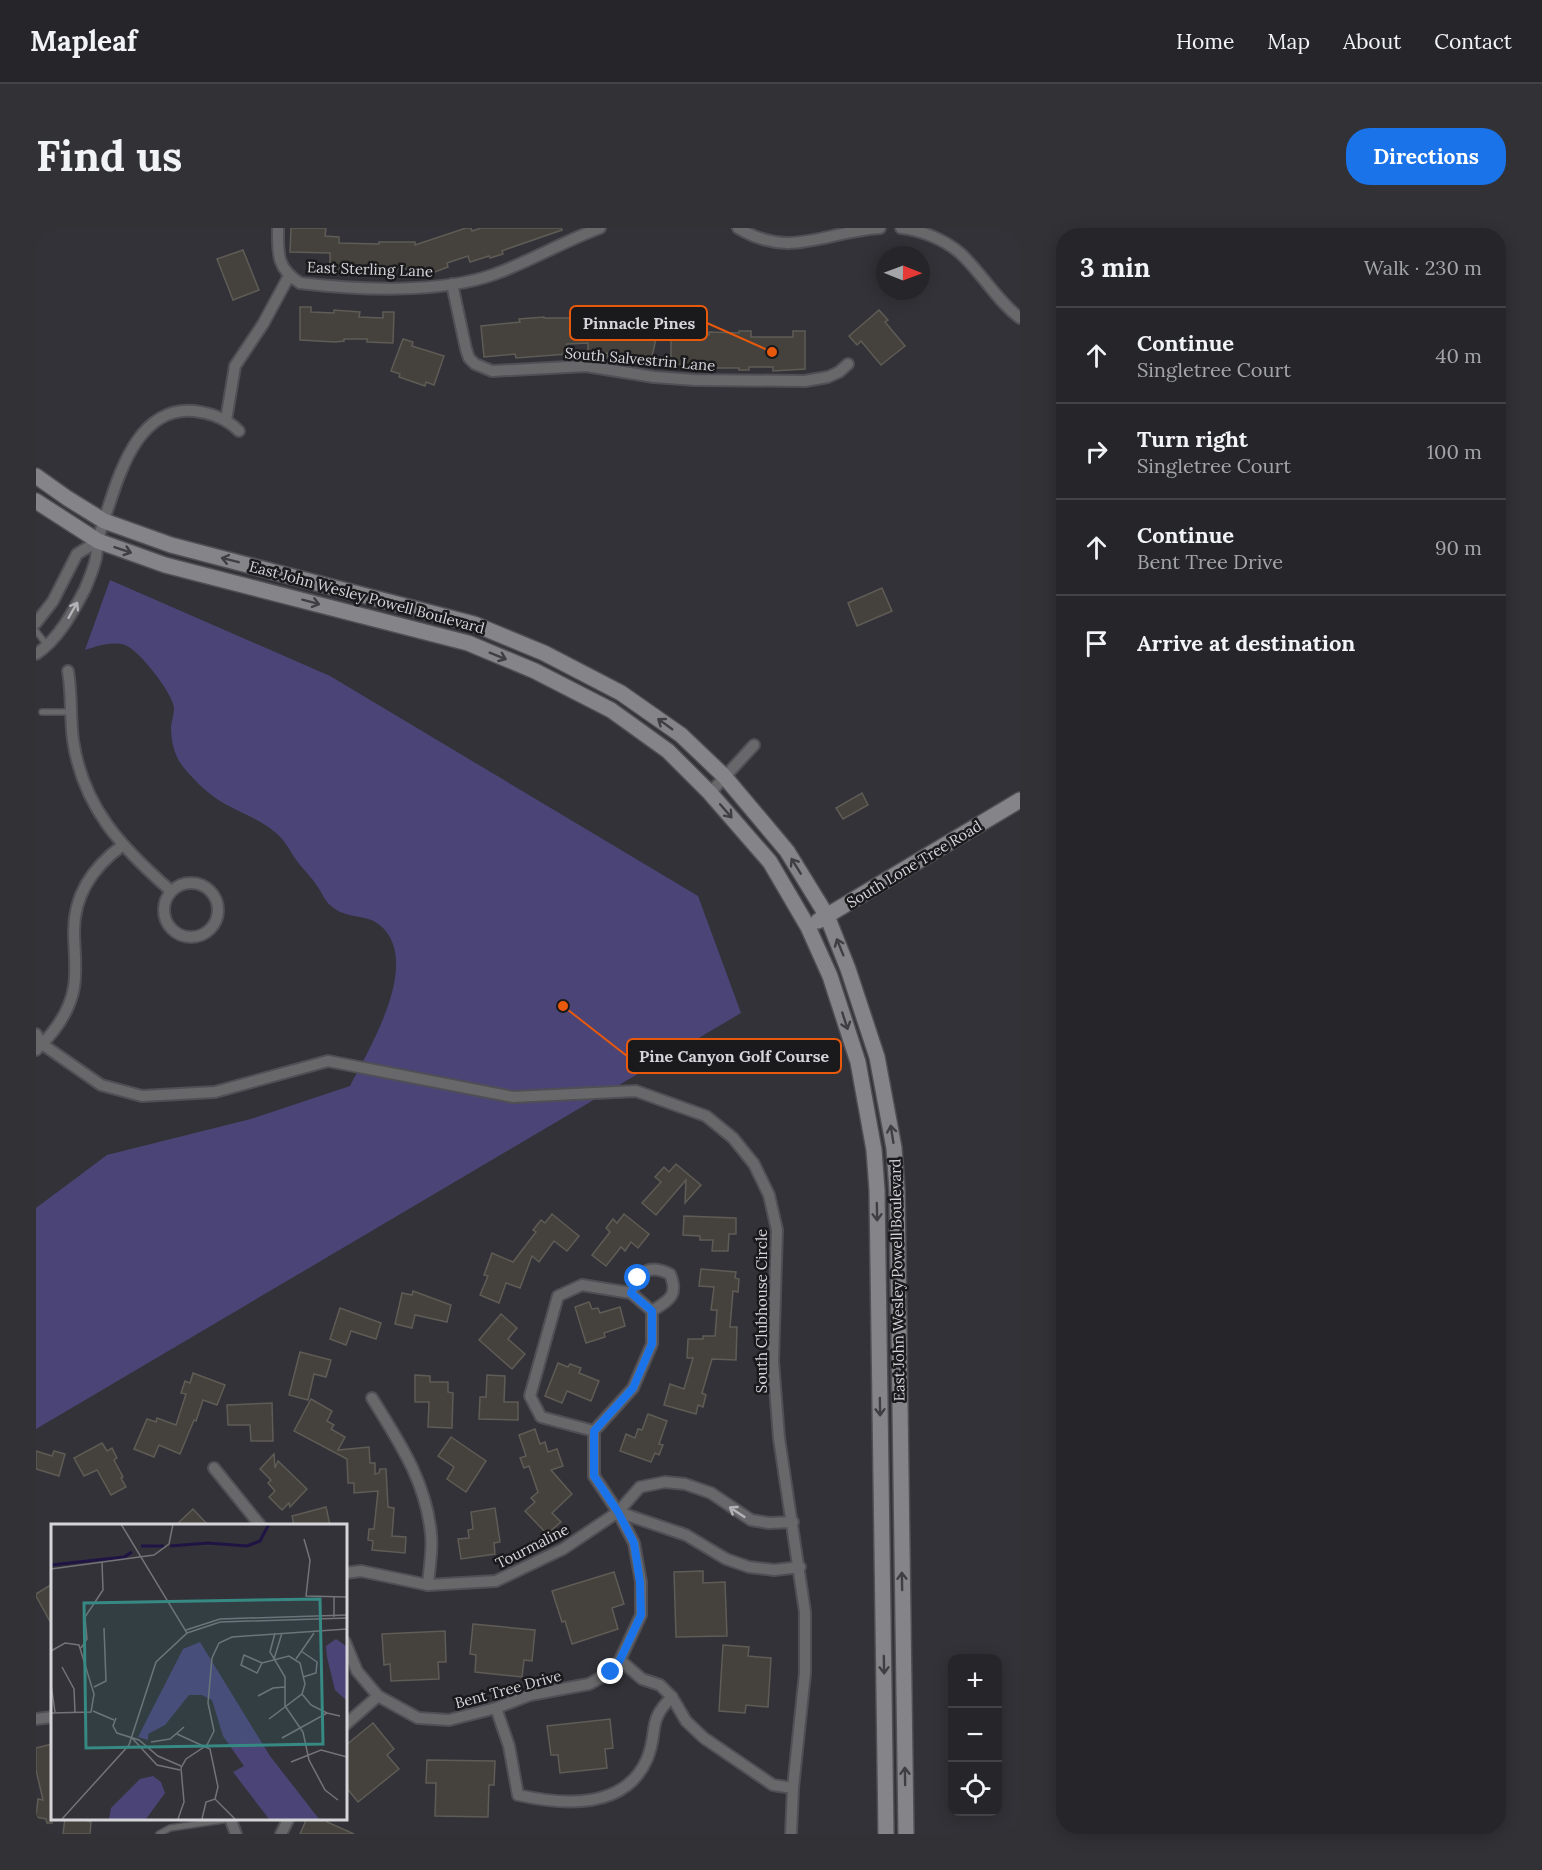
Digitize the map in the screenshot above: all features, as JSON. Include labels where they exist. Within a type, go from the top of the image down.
[{"type":"main road","name":"East John Wesley Powell Boulevard","points":[[36,476],[66,498],[104,520],[171,546],[474,624],[543,653],[621,693],[681,735],[724,776],[787,851],[827,916],[848,969],[877,1057],[894,1148],[897,1190],[906,1834]]},
{"type":"main road","name":"East John Wesley Powell Boulevard","points":[[36,501],[98,541],[165,565],[468,643],[535,671],[611,710],[668,751],[710,793],[770,862],[808,927],[830,976],[858,1062],[874,1150],[877,1190],[886,1834]]},
{"type":"main road","name":"South Lone Tree Road","points":[[808,927],[1020,800]]},
{"type":"street","name":"East Sterling Lane","points":[[278,228],[278,254],[281,266],[300,283],[404,288],[452,284],[493,275],[600,228]]},
{"type":"street","points":[[738,228],[762,240],[795,244],[880,228]]},
{"type":"street","points":[[901,228],[924,233],[960,253],[993,292],[1020,318]]},
{"type":"street","points":[[226,420],[235,366],[263,324],[290,276]]},
{"type":"street","name":"South Salvestrin Lane","points":[[452,284],[470,358],[475,364],[492,371],[586,366],[675,380],[805,381],[828,377],[839,372],[848,364]]},
{"type":"street","points":[[36,654],[48,646],[69,617],[84,589],[96,559],[98,541],[120,473],[138,438],[152,423],[165,414],[182,410],[200,412],[226,420],[239,431]]},
{"type":"street","points":[[36,623],[53,601],[77,554],[98,541]]},
{"type":"street","points":[[68,671],[75,749],[85,785],[101,816],[123,845],[171,891]]},
{"type":"street","points":[[710,793],[754,745]]},
{"type":"street","points":[[39,1047],[64,1015],[72,995],[75,973],[74,922],[78,902],[95,869],[123,845]]},
{"type":"street","points":[[188,884],[196,884],[210,890],[215,896],[218,911],[217,919],[208,932],[200,936],[183,936],[169,927],[164,910],[165,902],[171,891],[180,885],[188,884]]},
{"type":"street","name":"South Clubhouse Circle","points":[[36,1034],[39,1047],[101,1085],[142,1096],[215,1092],[328,1061],[513,1097],[636,1091],[706,1116],[734,1138],[754,1164],[769,1195],[777,1230],[773,1361],[779,1438],[805,1612],[805,1673],[793,1788],[791,1834]]},
{"type":"street","points":[[631,1293],[638,1278],[646,1270],[658,1268],[670,1274],[675,1285],[671,1298],[652,1311]]},
{"type":"street","points":[[582,1285],[631,1293],[652,1311],[652,1344],[633,1388],[594,1431],[541,1417],[530,1396],[558,1296],[582,1285]]},
{"type":"street","points":[[372,1398],[408,1457],[426,1501],[431,1536],[428,1585]]},
{"type":"street","name":"Bent Tree Drive","points":[[346,1644],[357,1671],[378,1696],[418,1718],[449,1720],[496,1708],[530,1695],[589,1684],[611,1672],[620,1660],[641,1615],[640,1582],[634,1543],[618,1512],[594,1476],[594,1431]]},
{"type":"street","points":[[214,1468],[259,1524]]},
{"type":"street","name":"Tourmaline","points":[[346,1573],[361,1571],[428,1585],[496,1581],[563,1549],[618,1512],[640,1486],[665,1482],[685,1484],[711,1493],[751,1520],[769,1523],[793,1522]]},
{"type":"street","points":[[618,1512],[686,1535],[726,1559],[749,1567],[774,1570],[800,1567]]},
{"type":"street","points":[[620,1660],[642,1678],[660,1685],[672,1697],[686,1721],[704,1738],[773,1785],[793,1788]]},
{"type":"street","points":[[346,1724],[378,1696]]},
{"type":"street","points":[[496,1708],[509,1746],[518,1795],[541,1800],[596,1800],[619,1792],[636,1776],[647,1758],[654,1721],[660,1708],[672,1697]]},
{"type":"street","points":[[36,1719],[51,1717]]},
{"type":"street","points":[[230,1819],[236,1834]]},
{"type":"street","points":[[281,1834],[288,1819]]},
{"type":"lane","points":[[36,631],[48,646]]},
{"type":"lane","points":[[42,712],[71,712]]},
{"type":"lane","points":[[159,1834],[170,1828],[224,1819]]},
{"type":"shaded area","points":[[110,580],[330,676],[698,896],[741,1013],[36,1429],[36,1208],[107,1155],[251,1119],[350,1086],[388,1006],[394,984],[396,962],[393,943],[382,927],[370,919],[336,910],[326,901],[319,888],[280,837],[264,824],[214,797],[184,768],[172,743],[171,726],[174,708],[172,701],[168,692],[138,654],[131,648],[120,644],[105,644],[85,650]]},
{"type":"building","points":[[291,228],[326,228],[325,236],[339,237],[339,243],[415,242],[415,245],[466,228],[471,228],[472,231],[481,228],[561,228],[562,230],[507,249],[502,251],[503,254],[490,258],[489,256],[470,262],[468,256],[447,263],[448,267],[432,273],[412,273],[412,269],[390,269],[390,274],[380,274],[362,272],[362,268],[340,268],[340,272],[330,272],[330,253],[290,252]]},
{"type":"building","points":[[243,250],[259,290],[233,300],[217,259]]},
{"type":"building","points":[[300,307],[311,307],[311,312],[334,313],[334,310],[360,312],[359,317],[383,318],[383,312],[394,312],[393,343],[367,342],[367,339],[344,339],[344,341],[335,342],[300,340]]},
{"type":"building","points":[[879,310],[888,320],[885,322],[905,346],[881,365],[861,341],[857,345],[849,336]]},
{"type":"building","points":[[544,317],[599,318],[599,321],[657,334],[651,361],[620,354],[619,360],[607,358],[608,353],[588,354],[588,343],[567,344],[567,354],[516,358],[515,354],[484,357],[481,326]]},
{"type":"building","points":[[739,331],[751,331],[751,337],[793,337],[793,331],[805,331],[805,369],[773,371],[773,367],[749,367],[749,370],[739,370],[739,368],[702,368],[702,365],[671,364],[671,334],[709,335],[709,332],[739,333]]},
{"type":"building","points":[[403,339],[413,342],[412,346],[444,356],[434,385],[426,382],[425,386],[399,377],[400,374],[391,371]]},
{"type":"building","points":[[882,588],[892,611],[857,626],[848,603]]},
{"type":"building","points":[[862,793],[868,805],[843,819],[836,808]]},
{"type":"building","points":[[676,1164],[701,1185],[685,1203],[686,1180],[656,1215],[642,1203],[661,1182],[655,1177],[664,1167],[669,1172]]},
{"type":"building","points":[[552,1214],[579,1236],[567,1251],[554,1241],[539,1262],[532,1256],[520,1288],[506,1283],[499,1303],[480,1295],[488,1276],[484,1275],[492,1253],[513,1262],[536,1232],[533,1230],[541,1220],[545,1223]]},
{"type":"building","points":[[624,1214],[649,1234],[638,1248],[631,1242],[625,1251],[621,1247],[606,1266],[592,1255],[610,1232],[606,1228],[613,1219],[617,1223]]},
{"type":"building","points":[[684,1216],[736,1218],[736,1234],[729,1234],[728,1251],[712,1251],[713,1240],[700,1240],[700,1236],[683,1235]]},
{"type":"building","points":[[701,1269],[736,1272],[735,1278],[739,1279],[738,1292],[733,1291],[730,1327],[737,1327],[736,1360],[712,1359],[702,1393],[706,1395],[703,1407],[698,1405],[696,1414],[664,1405],[670,1384],[684,1389],[693,1358],[687,1358],[688,1339],[715,1336],[717,1310],[711,1310],[714,1287],[699,1286]]},
{"type":"building","points":[[413,1291],[451,1305],[447,1322],[415,1315],[412,1328],[395,1324],[402,1293],[412,1295]]},
{"type":"building","points":[[589,1302],[592,1309],[598,1308],[600,1313],[620,1307],[625,1326],[604,1333],[605,1337],[586,1343],[575,1307]]},
{"type":"building","points":[[340,1308],[381,1323],[376,1339],[351,1331],[346,1345],[330,1339]]},
{"type":"building","points":[[501,1314],[517,1328],[508,1339],[525,1354],[512,1369],[479,1340]]},
{"type":"building","points":[[300,1352],[331,1360],[326,1377],[314,1374],[308,1400],[289,1395]]},
{"type":"building","points":[[558,1363],[581,1368],[579,1373],[599,1381],[591,1401],[567,1391],[562,1403],[545,1396]]},
{"type":"building","points":[[193,1373],[225,1385],[217,1405],[203,1400],[180,1454],[159,1445],[154,1457],[134,1449],[147,1419],[156,1422],[157,1418],[176,1425],[186,1394],[181,1393],[185,1381],[190,1383]]},
{"type":"building","points":[[415,1375],[430,1376],[430,1382],[448,1382],[448,1392],[453,1393],[452,1428],[428,1427],[429,1402],[415,1402]]},
{"type":"building","points":[[487,1375],[505,1376],[504,1402],[518,1402],[518,1420],[479,1419],[480,1397],[486,1397]]},
{"type":"building","points":[[311,1399],[332,1411],[327,1421],[334,1425],[331,1429],[345,1437],[338,1450],[369,1447],[370,1463],[375,1463],[375,1474],[379,1473],[380,1469],[386,1469],[388,1507],[394,1508],[392,1536],[406,1537],[405,1553],[372,1550],[373,1541],[368,1540],[369,1529],[374,1529],[378,1491],[354,1493],[354,1483],[348,1483],[347,1459],[294,1431]]},
{"type":"building","points":[[272,1403],[273,1441],[251,1441],[250,1425],[228,1425],[227,1405]]},
{"type":"building","points":[[648,1414],[667,1421],[659,1444],[663,1445],[659,1455],[655,1453],[651,1462],[620,1451],[626,1434],[635,1438],[638,1429],[642,1430]]},
{"type":"building","points":[[535,1429],[540,1444],[545,1442],[548,1452],[557,1449],[563,1466],[551,1470],[572,1494],[552,1513],[561,1522],[547,1534],[525,1511],[535,1502],[531,1498],[538,1492],[529,1466],[524,1468],[520,1458],[526,1456],[519,1435]]},
{"type":"building","points":[[451,1437],[486,1461],[466,1492],[447,1479],[454,1467],[438,1456]]},
{"type":"building","points":[[102,1443],[107,1451],[112,1448],[117,1458],[114,1460],[126,1487],[111,1495],[97,1470],[84,1476],[74,1458]]},
{"type":"building","points":[[36,1451],[52,1456],[54,1451],[65,1454],[59,1476],[36,1469]]},
{"type":"building","points":[[274,1454],[275,1468],[278,1461],[307,1489],[290,1507],[289,1503],[282,1510],[269,1497],[275,1491],[268,1483],[271,1480],[260,1469]]},
{"type":"building","points":[[326,1507],[330,1524],[294,1524],[292,1516]]},
{"type":"building","points":[[495,1508],[500,1542],[494,1543],[495,1554],[461,1559],[458,1539],[469,1538],[468,1530],[473,1529],[471,1512]]},
{"type":"building","points":[[193,1509],[207,1524],[177,1524]]},
{"type":"building","points":[[703,1571],[703,1583],[725,1582],[727,1636],[676,1637],[674,1572]]},
{"type":"building","points":[[614,1572],[624,1604],[612,1608],[618,1629],[572,1644],[552,1591]]},
{"type":"building","points":[[51,1585],[51,1623],[36,1596]]},
{"type":"building","points":[[473,1624],[535,1630],[532,1661],[524,1660],[522,1677],[475,1672],[476,1655],[470,1654]]},
{"type":"building","points":[[445,1631],[446,1662],[438,1662],[439,1679],[391,1681],[390,1664],[384,1665],[382,1634]]},
{"type":"building","points":[[723,1645],[749,1647],[748,1656],[771,1658],[768,1707],[746,1705],[745,1713],[719,1711]]},
{"type":"building","points":[[610,1719],[613,1748],[605,1749],[607,1768],[560,1773],[558,1755],[551,1755],[547,1726]]},
{"type":"building","points":[[373,1723],[394,1749],[387,1755],[399,1769],[358,1802],[346,1787],[346,1745]]},
{"type":"building","points":[[51,1744],[52,1823],[36,1817],[38,1799],[43,1800],[36,1770],[36,1748]]},
{"type":"building","points":[[427,1760],[495,1761],[494,1785],[489,1785],[488,1817],[435,1816],[436,1783],[426,1783]]},
{"type":"building","points":[[65,1819],[87,1819],[91,1822],[90,1834],[63,1834]]},
{"type":"building","points":[[307,1819],[328,1819],[327,1822],[354,1834],[300,1834]]},
{"type":"place","name":"Pinnacle Pines","points":[[772,352]]},
{"type":"place","name":"Pine Canyon Golf Course","points":[[563,1006]]},
{"type":"route","points":[[611,1672],[620,1660],[641,1615],[640,1582],[634,1543],[618,1512],[594,1476],[594,1431],[633,1388],[652,1344],[652,1311],[631,1293],[638,1278]]}]
